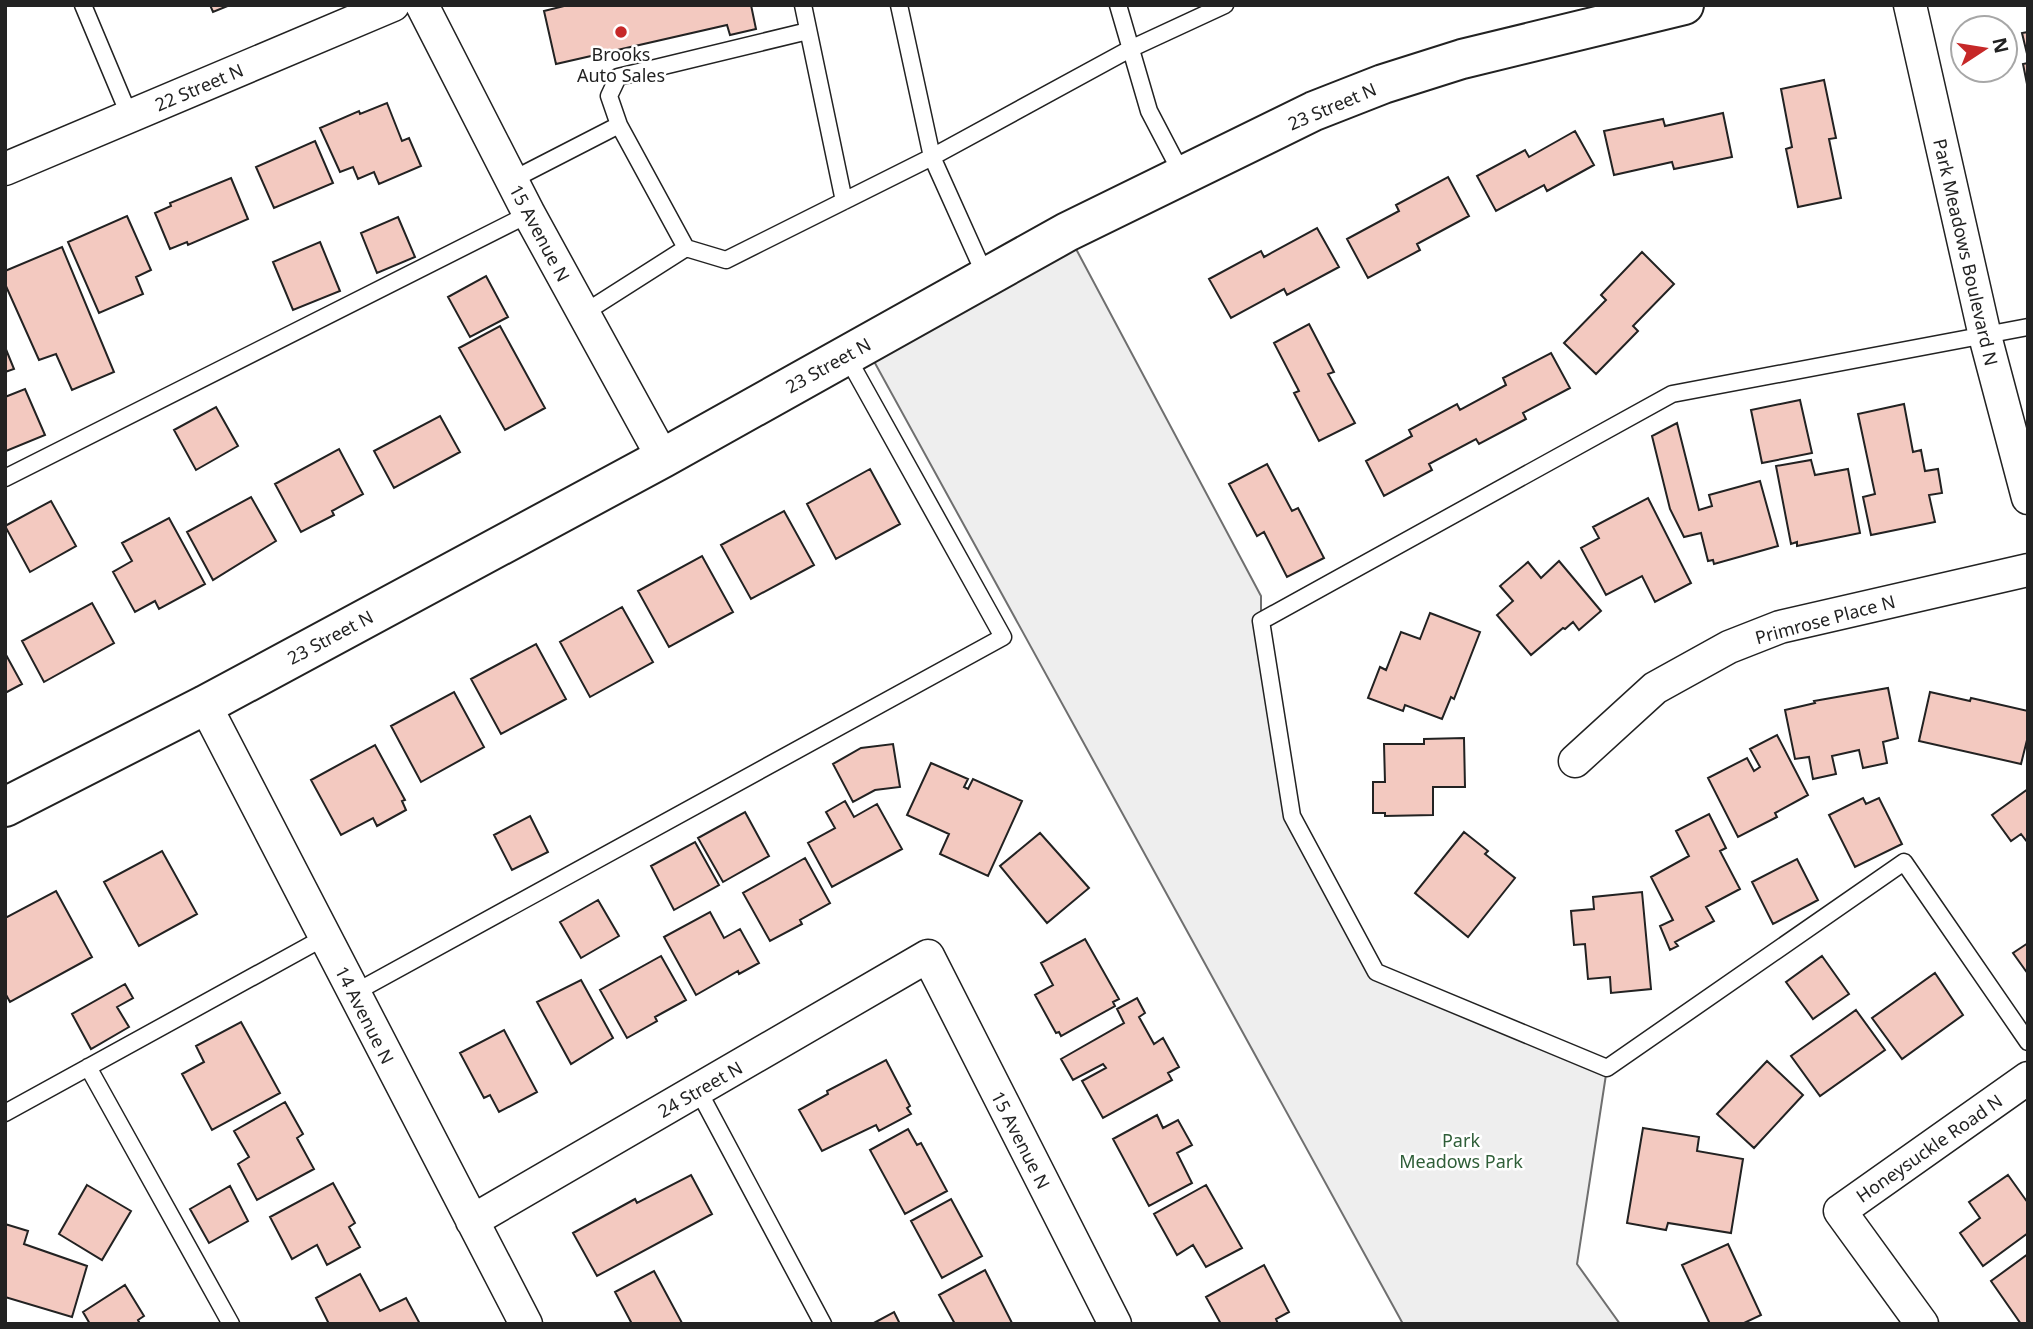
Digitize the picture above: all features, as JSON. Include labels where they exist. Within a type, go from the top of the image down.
[{"type":"street","name":"22 Street N","points":[[5,169],[393,5]]},
{"type":"street","name":"15 Avenue N","points":[[422,5],[529,214],[663,458]]},
{"type":"street","name":"23 Street N","points":[[5,807],[205,705],[663,458],[1067,232],[1314,111],[1383,84],[1602,15],[1684,5]]},
{"type":"street","name":"Park Meadows Boulevard N","points":[[1910,5],[1984,337],[2028,498]]},
{"type":"street","name":"Primrose Place N","points":[[1575,761],[1655,688],[1729,647],[1780,627],[2028,570]]},
{"type":"street","name":"14 Avenue N","points":[[205,705],[526,1324]]},
{"type":"street","name":"15 Avenue N","points":[[928,956],[1115,1324]]},
{"type":"street","name":"24 Street N","points":[[472,1222],[928,956]]},
{"type":"street","name":"Honeysuckle Road N","points":[[1922,1324],[1840,1211],[2028,1078]]},
{"type":"lane","points":[[83,5],[130,117]]},
{"type":"lane","points":[[803,5],[844,201]]},
{"type":"lane","points":[[899,5],[932,157],[986,277]]},
{"type":"lane","points":[[1118,5],[1149,111],[1182,176]]},
{"type":"lane","points":[[808,31],[618,76],[610,96],[619,125],[686,248],[726,261],[932,157],[1130,49],[1220,6]]},
{"type":"lane","points":[[512,180],[619,125]]},
{"type":"lane","points":[[5,478],[529,214]]},
{"type":"lane","points":[[584,313],[686,248]]},
{"type":"lane","points":[[2028,327],[1672,394],[1261,621],[1292,816],[1376,971],[1607,1068],[1904,862],[2028,1042]]},
{"type":"lane","points":[[354,993],[1003,637],[846,355]]},
{"type":"lane","points":[[5,1113],[325,937]]},
{"type":"lane","points":[[88,1068],[231,1324]]},
{"type":"lane","points":[[698,1090],[823,1324]]},
{"type":"green space","name":"Park Meadows Park","points":[[1067,232],[1261,596],[1261,621],[1292,816],[1376,971],[1607,1068],[1577,1264],[1620,1324],[1403,1324],[865,345]]},
{"type":"building","points":[[210,5],[230,5],[213,12]]},
{"type":"building","name":"Brooks Auto Sales","points":[[568,5],[751,5],[756,29],[730,35],[727,25],[556,64],[544,11]]},
{"type":"building","points":[[2028,32],[2028,58],[2022,33]]},
{"type":"building","points":[[2028,63],[2028,89],[2023,64]]},
{"type":"building","points":[[1824,80],[1836,138],[1829,139],[1841,198],[1798,207],[1786,149],[1792,147],[1781,89]]},
{"type":"building","points":[[387,103],[402,141],[409,138],[421,166],[379,184],[374,172],[358,179],[353,167],[340,172],[320,128],[359,111],[360,114]]},
{"type":"building","points":[[1723,113],[1732,157],[1674,169],[1672,162],[1614,175],[1604,131],[1663,119],[1665,126]]},
{"type":"building","points":[[1575,131],[1594,165],[1547,191],[1544,185],[1496,211],[1477,176],[1525,150],[1529,157]]},
{"type":"building","points":[[315,141],[333,183],[274,208],[256,167]]},
{"type":"building","points":[[1448,177],[1469,216],[1417,244],[1420,250],[1368,278],[1347,239],[1399,211],[1396,205]]},
{"type":"building","points":[[231,178],[248,219],[188,245],[187,242],[170,249],[155,213],[171,206],[170,203]]},
{"type":"building","points":[[127,216],[151,270],[136,277],[143,294],[99,313],[68,242]]},
{"type":"building","points":[[398,217],[415,257],[377,273],[361,233]]},
{"type":"building","points":[[1317,228],[1339,267],[1287,295],[1284,289],[1231,318],[1209,279],[1261,251],[1264,257]]},
{"type":"building","points":[[320,242],[340,291],[293,310],[273,262]]},
{"type":"building","points":[[62,247],[114,372],[72,390],[56,354],[39,360],[5,284],[5,271]]},
{"type":"building","points":[[1642,252],[1674,284],[1633,326],[1638,331],[1596,374],[1564,343],[1606,300],[1601,295]]},
{"type":"building","points":[[486,276],[508,317],[470,337],[448,297]]},
{"type":"building","points":[[1309,324],[1334,372],[1328,374],[1355,423],[1319,441],[1294,393],[1299,391],[1274,343]]},
{"type":"building","points":[[500,326],[545,408],[505,430],[459,348]]},
{"type":"building","points":[[5,347],[14,369],[5,372]]},
{"type":"building","points":[[1551,353],[1570,388],[1523,413],[1526,419],[1479,444],[1476,439],[1429,464],[1432,470],[1384,496],[1366,461],[1412,436],[1409,430],[1457,404],[1460,410],[1506,385],[1503,378]]},
{"type":"building","points":[[25,389],[45,435],[6,451],[5,397]]},
{"type":"building","points":[[1800,400],[1812,453],[1762,463],[1751,410]]},
{"type":"building","points":[[1904,404],[1913,452],[1921,450],[1925,471],[1938,469],[1942,493],[1929,495],[1935,522],[1871,535],[1863,497],[1875,494],[1858,414]]},
{"type":"building","points":[[216,407],[238,446],[196,470],[174,430]]},
{"type":"building","points":[[440,416],[460,452],[394,488],[374,451]]},
{"type":"building","points":[[1677,423],[1699,510],[1712,506],[1709,495],[1760,481],[1778,546],[1714,564],[1713,560],[1708,561],[1701,533],[1684,537],[1670,509],[1652,436]]},
{"type":"building","points":[[339,449],[363,494],[332,511],[334,515],[301,532],[275,484]]},
{"type":"building","points":[[1811,460],[1815,475],[1848,469],[1860,533],[1797,546],[1797,542],[1791,544],[1776,466]]},
{"type":"building","points":[[1267,464],[1292,511],[1298,508],[1324,558],[1287,577],[1264,532],[1257,536],[1229,484]]},
{"type":"building","points":[[870,469],[900,524],[836,559],[807,504]]},
{"type":"building","points":[[251,497],[276,541],[213,580],[187,532]]},
{"type":"building","points":[[1648,498],[1691,583],[1655,602],[1642,576],[1606,595],[1581,548],[1599,538],[1593,527]]},
{"type":"building","points":[[51,501],[76,546],[30,572],[5,526]]},
{"type":"building","points":[[784,511],[814,565],[751,599],[721,545]]},
{"type":"building","points":[[169,518],[205,584],[159,609],[155,601],[135,612],[113,572],[132,561],[122,543]]},
{"type":"building","points":[[702,556],[733,612],[669,647],[638,591]]},
{"type":"building","points":[[1559,561],[1601,611],[1579,630],[1573,622],[1563,628],[1531,655],[1497,615],[1513,601],[1500,586],[1528,562],[1541,578]]},
{"type":"building","points":[[92,603],[114,643],[44,682],[22,641]]},
{"type":"building","points":[[622,607],[653,662],[590,697],[560,642]]},
{"type":"building","points":[[1430,613],[1480,632],[1454,699],[1451,697],[1442,719],[1405,705],[1403,711],[1368,698],[1380,667],[1386,670],[1401,632],[1420,639]]},
{"type":"building","points":[[536,644],[566,699],[501,734],[471,679]]},
{"type":"building","points":[[5,653],[22,684],[5,693]]},
{"type":"building","points":[[1888,688],[1898,738],[1883,742],[1887,763],[1863,768],[1859,750],[1832,756],[1836,774],[1813,779],[1809,757],[1795,759],[1785,710],[1815,703],[1814,701]]},
{"type":"building","points":[[454,692],[484,747],[421,782],[391,726]]},
{"type":"building","points":[[1930,692],[2028,711],[2028,736],[2021,764],[1919,741]]},
{"type":"building","points":[[1777,735],[1808,795],[1775,813],[1777,817],[1738,837],[1708,778],[1747,758],[1754,771],[1760,767],[1750,749]]},
{"type":"building","points":[[1464,738],[1465,787],[1433,787],[1433,815],[1385,816],[1385,813],[1373,813],[1373,782],[1385,782],[1384,744],[1424,744],[1424,739]]},
{"type":"building","points":[[893,744],[900,787],[875,790],[853,802],[833,764],[861,748]]},
{"type":"building","points":[[375,745],[405,800],[402,801],[406,810],[377,826],[373,818],[341,835],[311,780]]},
{"type":"building","points":[[931,763],[968,779],[964,787],[968,789],[973,779],[1022,801],[988,876],[940,854],[949,834],[907,815]]},
{"type":"building","points":[[2028,789],[2028,843],[2021,834],[2011,841],[1992,815]]},
{"type":"building","points":[[1863,798],[1866,804],[1879,798],[1902,844],[1855,867],[1829,815]]},
{"type":"building","points":[[845,801],[854,817],[877,804],[902,849],[832,887],[808,843],[835,828],[826,812]]},
{"type":"building","points":[[745,812],[769,856],[723,882],[698,838]]},
{"type":"building","points":[[1709,814],[1726,848],[1720,851],[1740,889],[1706,907],[1714,921],[1675,942],[1678,946],[1670,950],[1660,926],[1673,920],[1651,877],[1689,856],[1676,831]]},
{"type":"building","points":[[530,816],[548,852],[512,870],[494,835]]},
{"type":"building","points":[[1464,832],[1488,851],[1485,854],[1515,878],[1468,937],[1415,893]]},
{"type":"building","points":[[1040,833],[1089,888],[1047,923],[1000,866]]},
{"type":"building","points":[[695,842],[719,885],[674,910],[651,866]]},
{"type":"building","points":[[162,851],[197,914],[139,946],[104,882]]},
{"type":"building","points":[[805,858],[830,903],[800,920],[802,924],[770,941],[743,893]]},
{"type":"building","points":[[1797,859],[1818,900],[1773,924],[1752,882]]},
{"type":"building","points":[[56,891],[92,957],[10,1002],[5,993],[5,918]]},
{"type":"building","points":[[1642,892],[1651,989],[1611,993],[1610,977],[1588,979],[1585,944],[1574,945],[1571,911],[1594,909],[1593,897]]},
{"type":"building","points":[[598,900],[619,936],[581,958],[560,922]]},
{"type":"building","points":[[710,912],[724,938],[740,929],[759,963],[739,974],[738,971],[696,995],[664,937]]},
{"type":"building","points":[[1085,939],[1119,999],[1113,1002],[1115,1006],[1061,1036],[1059,1032],[1056,1033],[1035,995],[1053,985],[1041,963]]},
{"type":"building","points":[[2028,943],[2028,974],[2013,953]]},
{"type":"building","points":[[661,956],[686,1000],[655,1017],[657,1021],[627,1038],[600,990]]},
{"type":"building","points":[[1822,956],[1849,994],[1813,1019],[1786,982]]},
{"type":"building","points":[[1935,973],[1963,1015],[1902,1059],[1872,1018]]},
{"type":"building","points":[[581,980],[613,1038],[571,1064],[537,1002]]},
{"type":"building","points":[[125,984],[133,998],[117,1007],[129,1027],[91,1049],[72,1014]]},
{"type":"building","points":[[1137,998],[1145,1013],[1139,1017],[1154,1044],[1163,1038],[1179,1067],[1168,1073],[1172,1080],[1103,1118],[1082,1081],[1106,1068],[1103,1064],[1073,1080],[1061,1059],[1124,1023],[1117,1009]]},
{"type":"building","points":[[1856,1010],[1885,1050],[1820,1096],[1791,1056]]},
{"type":"building","points":[[241,1022],[280,1093],[212,1130],[182,1074],[204,1062],[196,1046]]},
{"type":"building","points":[[504,1030],[537,1092],[499,1112],[490,1095],[484,1098],[460,1053]]},
{"type":"building","points":[[886,1060],[910,1106],[907,1108],[911,1114],[879,1131],[876,1125],[822,1151],[799,1110],[828,1094],[827,1091]]},
{"type":"building","points":[[1767,1061],[1803,1095],[1754,1148],[1717,1114]]},
{"type":"building","points":[[285,1102],[303,1134],[297,1138],[314,1169],[257,1200],[238,1164],[249,1157],[234,1131]]},
{"type":"building","points":[[1157,1115],[1163,1128],[1178,1120],[1192,1145],[1177,1153],[1192,1183],[1149,1206],[1113,1139]]},
{"type":"building","points":[[1643,1128],[1699,1137],[1697,1151],[1743,1159],[1731,1233],[1668,1223],[1666,1230],[1627,1223]]},
{"type":"building","points":[[908,1129],[917,1145],[921,1143],[947,1191],[905,1214],[870,1150]]},
{"type":"building","points":[[691,1175],[712,1214],[597,1276],[573,1233],[635,1199],[637,1203]]},
{"type":"building","points":[[2008,1175],[2028,1203],[2028,1233],[1983,1266],[1960,1233],[1980,1218],[1969,1202]]},
{"type":"building","points":[[333,1183],[355,1223],[349,1227],[360,1247],[327,1265],[317,1245],[292,1259],[270,1217]]},
{"type":"building","points":[[87,1185],[131,1211],[102,1260],[59,1234]]},
{"type":"building","points":[[1206,1185],[1242,1248],[1206,1267],[1193,1245],[1177,1255],[1154,1214]]},
{"type":"building","points":[[230,1186],[248,1221],[209,1243],[190,1209]]},
{"type":"building","points":[[951,1199],[982,1256],[942,1278],[911,1221]]},
{"type":"building","points":[[5,1224],[28,1231],[24,1244],[87,1266],[72,1317],[5,1297]]},
{"type":"building","points":[[1728,1244],[1761,1315],[1742,1324],[1710,1324],[1682,1265]]},
{"type":"building","points":[[2028,1254],[2028,1324],[2021,1324],[1991,1281]]},
{"type":"building","points":[[1264,1265],[1289,1312],[1276,1319],[1278,1324],[1221,1324],[1206,1297]]},
{"type":"building","points":[[985,1270],[1012,1323],[955,1324],[939,1295]]},
{"type":"building","points":[[654,1271],[681,1324],[632,1324],[615,1292]]},
{"type":"building","points":[[360,1274],[380,1311],[406,1298],[420,1324],[329,1324],[316,1298]]},
{"type":"building","points":[[125,1285],[144,1316],[138,1320],[140,1324],[90,1324],[83,1312]]},
{"type":"building","points":[[894,1312],[900,1324],[872,1324]]},
{"type":"place","name":"Brooks Auto Sales","points":[[621,32]]}]
